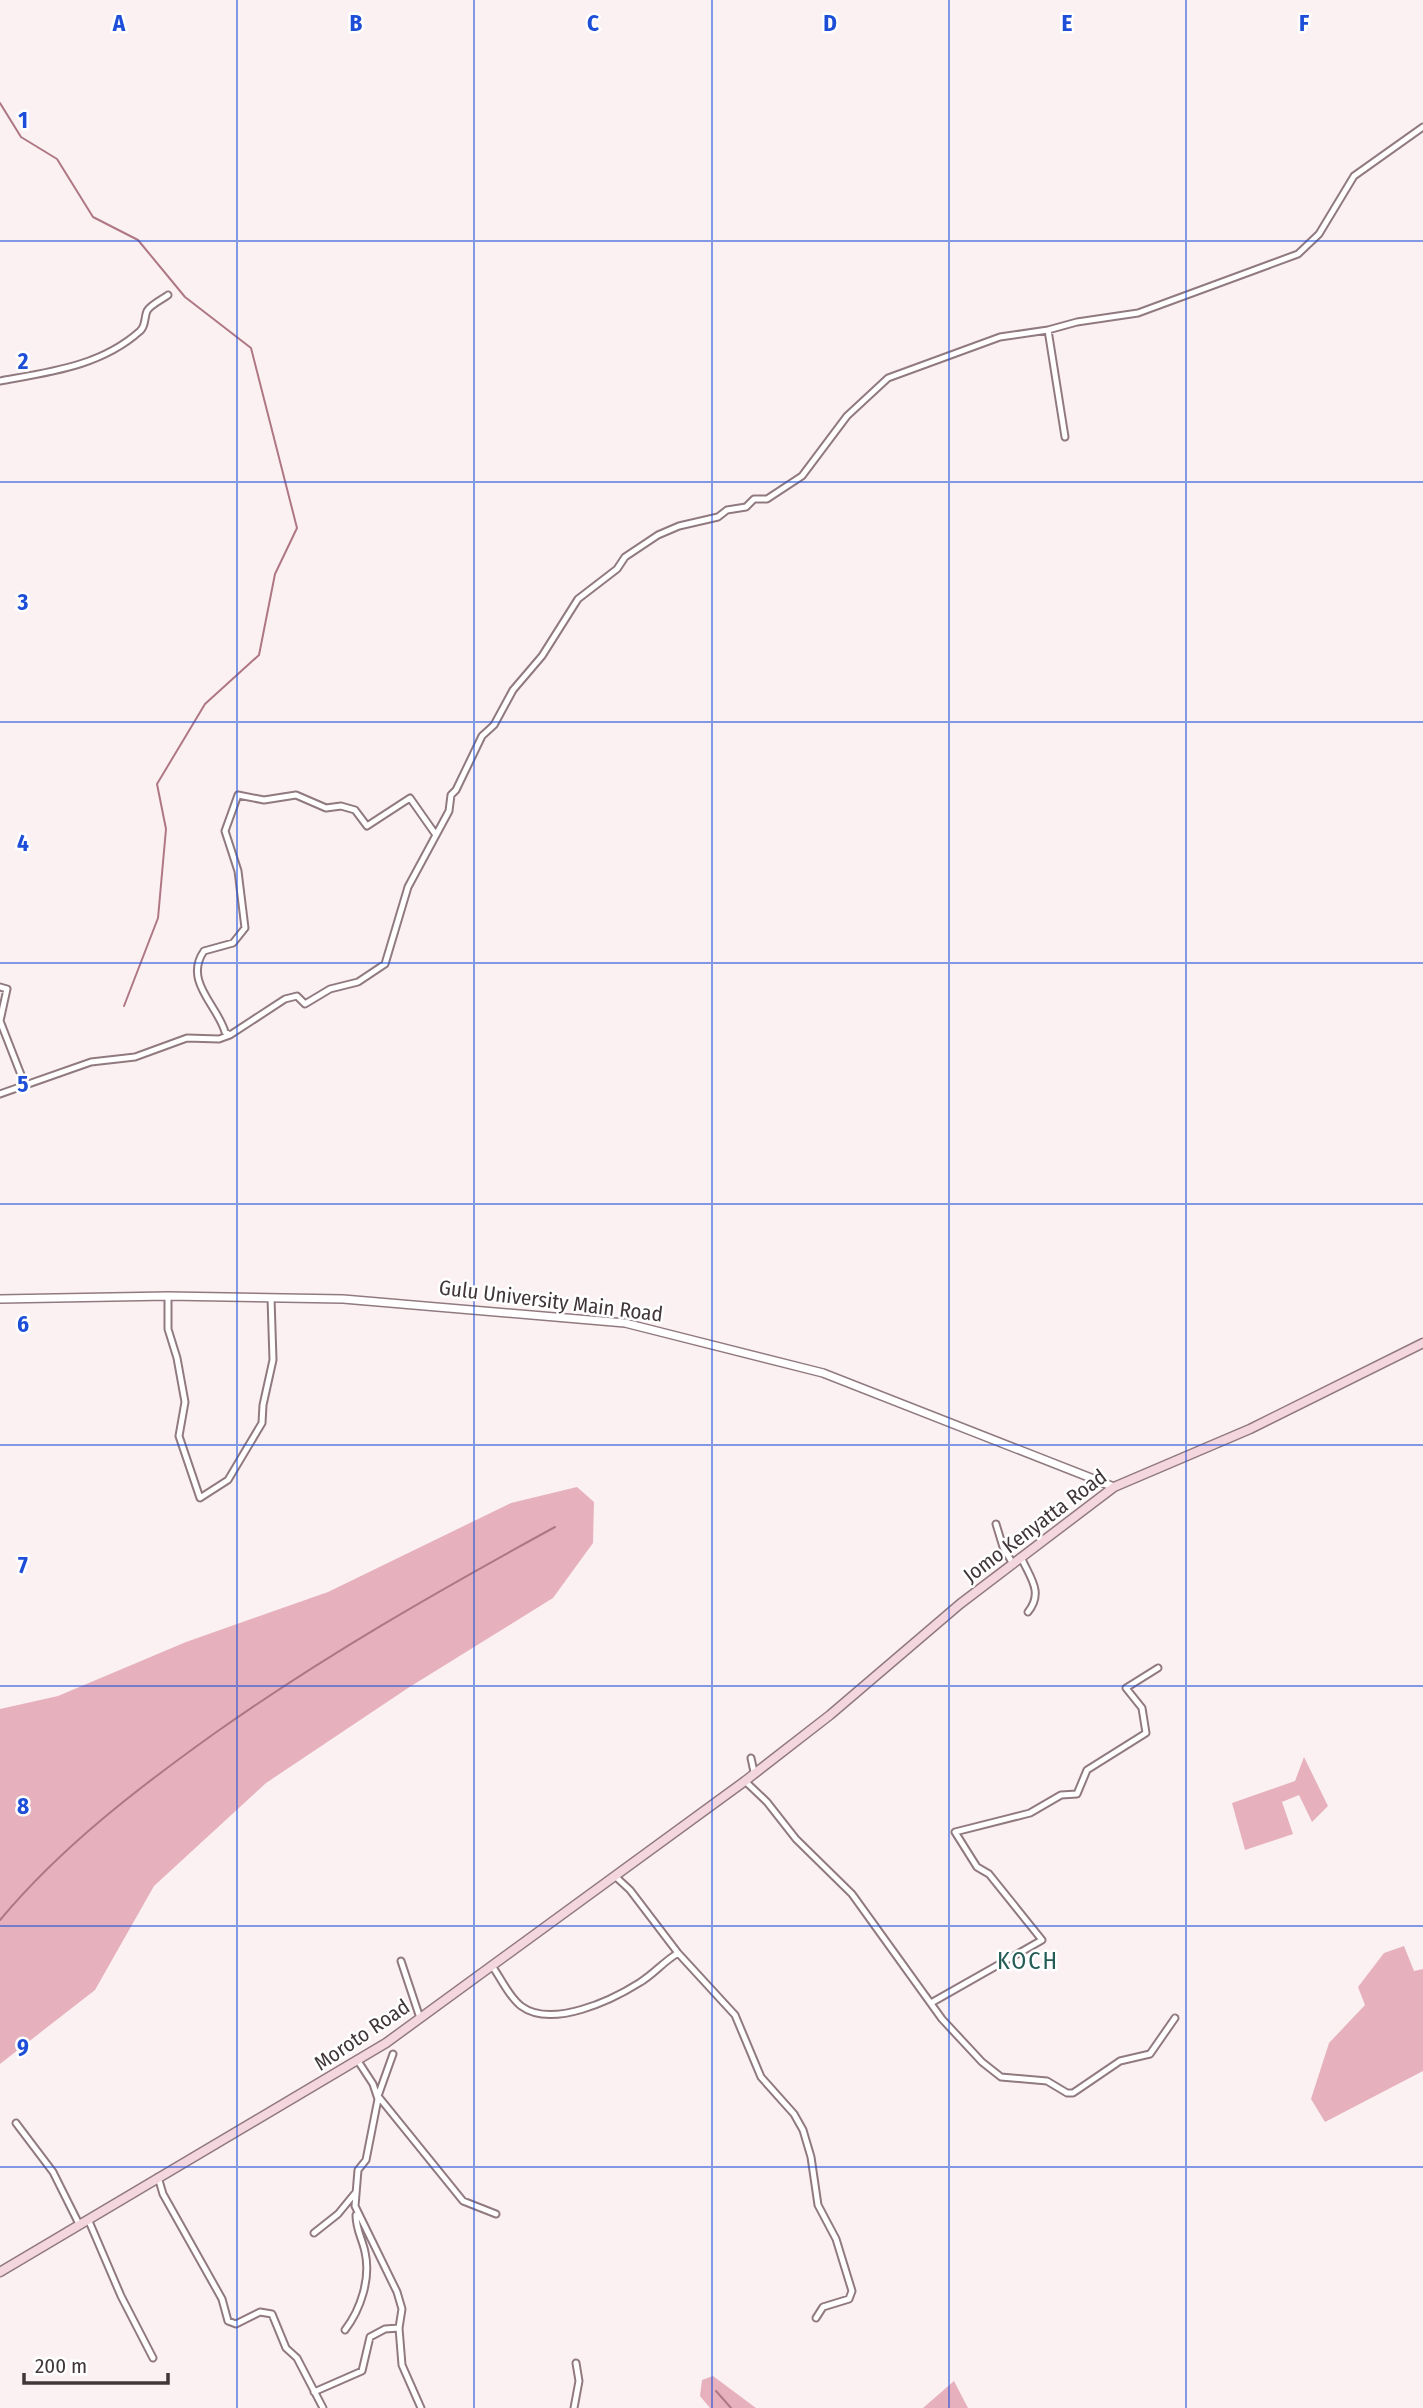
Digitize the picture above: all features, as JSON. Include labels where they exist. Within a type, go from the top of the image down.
[{"type":"main road","name":"Jomo Kenyatta Road","points":[[724,1797],[820,1723],[1021,1557],[1114,1487],[1250,1429],[1423,1343]]},
{"type":"main road","name":"Moroto Road","points":[[0,2272],[358,2061],[724,1797]]},
{"type":"street","points":[[0,1094],[91,1062],[135,1057],[187,1038],[219,1039],[230,1035],[285,999],[297,996],[305,1004],[330,989],[358,982],[385,964],[408,887],[449,811],[451,795],[456,790],[482,736],[494,725],[513,690],[542,656],[578,599],[617,569],[625,557],[658,535],[679,526],[718,517],[727,510],[746,507],[754,499],[767,499],[776,494],[802,476],[847,416],[888,378],[1000,337],[1139,313],[1298,254],[1319,234],[1354,176],[1423,127]]},
{"type":"street","points":[[0,381],[66,366],[83,365],[106,356],[139,332],[149,309],[168,295]]},
{"type":"street","points":[[1048,330],[1065,437]]},
{"type":"street","points":[[230,1035],[225,1032],[222,1021],[202,993],[199,960],[204,951],[233,943],[245,929],[238,871],[225,831],[238,795],[264,800],[296,795],[326,808],[341,806],[355,810],[367,826],[410,798],[436,835]]},
{"type":"street","points":[[0,987],[7,989],[8,994],[1,1025],[26,1085]]},
{"type":"street","points":[[168,1296],[168,1329],[177,1358],[185,1402],[179,1436],[200,1498],[228,1480],[262,1423],[263,1405],[273,1360],[271,1298]]},
{"type":"street","name":"Gulu University Main Road","points":[[0,1299],[168,1296],[383,1301],[625,1323],[823,1373],[1114,1487]]},
{"type":"street","points":[[996,1524],[1003,1547],[1013,1564]]},
{"type":"street","points":[[1021,1557],[1036,1586],[1036,1601],[1028,1612]]},
{"type":"street","points":[[932,2003],[1042,1940],[989,1874],[976,1867],[955,1832],[1030,1813],[1061,1795],[1077,1794],[1087,1770],[1146,1732],[1142,1708],[1126,1688],[1158,1668]]},
{"type":"street","points":[[751,1759],[754,1772]]},
{"type":"street","points":[[745,1781],[767,1802],[796,1839],[852,1894],[945,2023],[996,2073],[1025,2081],[1047,2081],[1069,2093],[1120,2060],[1150,2054],[1175,2018]]},
{"type":"street","points":[[616,1877],[631,1889],[678,1953],[735,2015],[755,2068],[803,2130],[811,2157],[818,2205],[836,2239],[852,2291],[849,2299],[823,2307],[816,2318]]},
{"type":"street","points":[[492,1966],[520,2005],[530,2010],[550,2013],[578,2011],[603,2003],[640,1983],[663,1961],[678,1953]]},
{"type":"street","points":[[401,1961],[420,2018]]},
{"type":"street","points":[[345,2330],[356,2315],[368,2270],[365,2249],[356,2231],[356,2192],[378,2096],[393,2054]]},
{"type":"street","points":[[358,2061],[378,2096],[463,2201],[496,2214]]},
{"type":"street","points":[[16,2123],[53,2172],[79,2224]]},
{"type":"street","points":[[158,2177],[163,2194],[222,2299],[228,2321],[236,2324],[260,2312],[269,2312],[286,2348],[298,2358],[323,2408]]},
{"type":"street","points":[[314,2233],[338,2214],[356,2192]]},
{"type":"street","points":[[356,2212],[397,2292],[401,2309],[399,2328],[402,2365],[421,2408]]},
{"type":"street","points":[[88,2219],[121,2296],[153,2358]]},
{"type":"street","points":[[314,2392],[362,2371],[370,2337],[385,2329],[399,2328]]},
{"type":"street","points":[[574,2408],[579,2381],[576,2363]]},
{"type":"shaded area","points":[[577,1487],[594,1502],[593,1543],[553,1598],[408,1688],[266,1783],[154,1886],[95,1990],[0,2064],[0,1709],[58,1696],[186,1642],[328,1592],[511,1503]]},
{"type":"shaded area","points":[[1304,1757],[1328,1806],[1312,1822],[1299,1795],[1282,1802],[1293,1834],[1245,1850],[1232,1803],[1295,1781]]},
{"type":"shaded area","points":[[1404,1946],[1414,1971],[1423,1969],[1423,2071],[1325,2122],[1311,2099],[1329,2043],[1365,2005],[1358,1987],[1384,1953]]},
{"type":"shaded area","points":[[713,2376],[756,2408],[710,2408],[700,2396],[702,2380]]},
{"type":"shaded area","points":[[954,2381],[968,2408],[923,2408]]},
{"type":"waterway","points":[[0,103],[21,137],[57,159],[93,217],[138,240],[185,297],[251,348],[297,528],[275,574],[259,655],[205,704],[157,784],[166,829],[158,918],[124,1006]]},
{"type":"waterway","points":[[0,1920],[75,1843],[158,1775],[215,1733],[382,1625],[555,1527]]},
{"type":"waterway","points":[[716,2391],[731,2408]]},
{"type":"district","name":"KOCH","points":[[1028,1961]]}]
